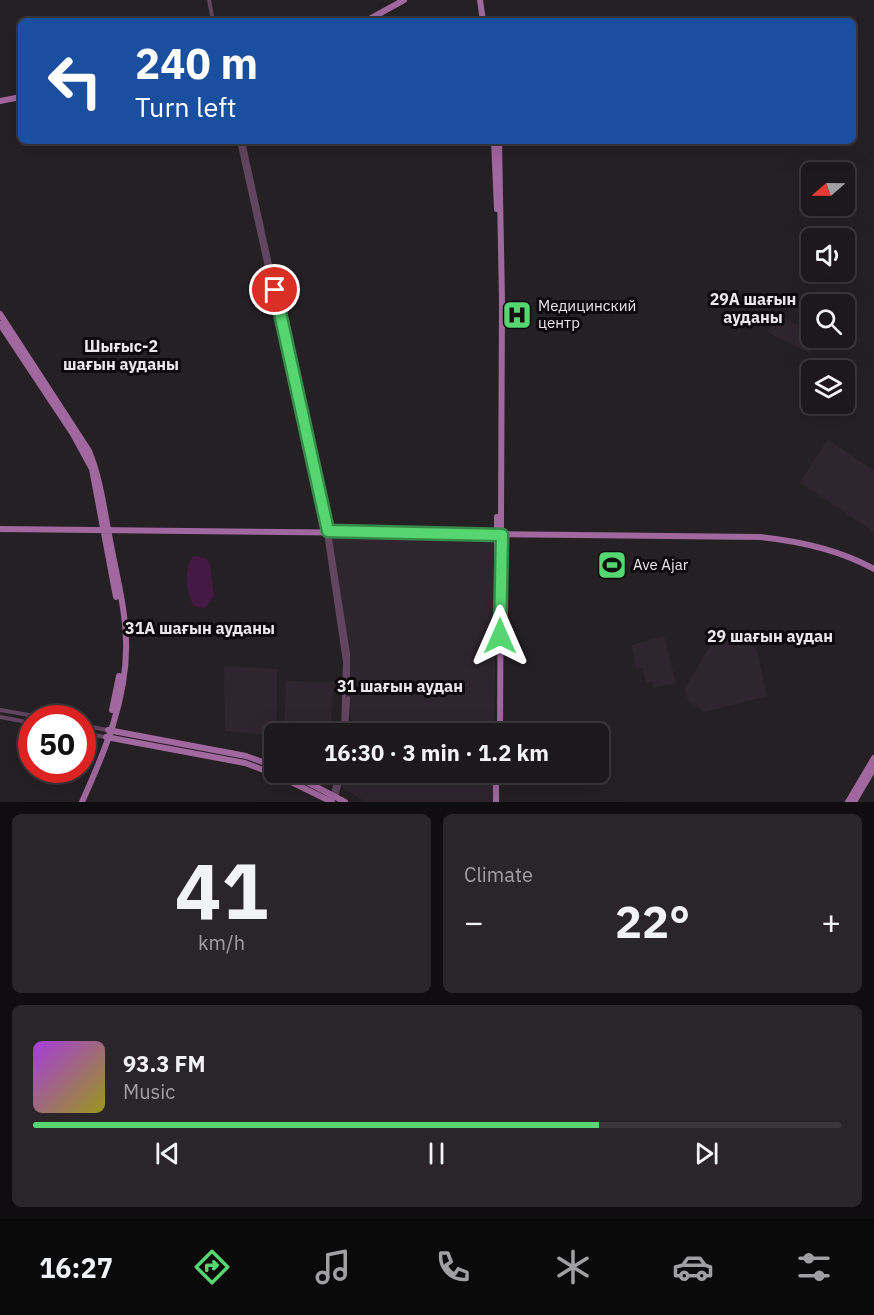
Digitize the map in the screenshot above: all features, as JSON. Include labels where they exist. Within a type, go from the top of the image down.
[{"type":"main road","points":[[371,18],[404,0]]},
{"type":"main road","points":[[482,0],[485,18]]},
{"type":"main road","points":[[0,100],[18,97]]},
{"type":"main road","points":[[494,144],[500,301]]},
{"type":"main road","points":[[498,723],[499,144]]},
{"type":"main road","points":[[0,314],[89,451],[97,470],[106,532]]},
{"type":"main road","points":[[0,324],[85,454],[96,484],[126,639],[124,674],[108,734],[81,802]]},
{"type":"main road","points":[[0,531],[327,532],[717,538],[801,544],[874,570]]},
{"type":"main road","points":[[108,734],[246,756],[264,762]]},
{"type":"main road","points":[[108,734],[245,763],[264,770]]},
{"type":"main road","points":[[848,802],[874,758]]},
{"type":"main road","points":[[854,802],[874,768]]},
{"type":"main road","points":[[296,783],[333,800],[345,802]]},
{"type":"main road","points":[[306,783],[333,800]]},
{"type":"main road","points":[[498,783],[498,802]]},
{"type":"street","points":[[209,0],[212,18]]},
{"type":"street","points":[[242,144],[327,532],[345,662],[345,723]]},
{"type":"street","points":[[0,710],[18,713]]},
{"type":"street","points":[[0,717],[18,720]]},
{"type":"street","points":[[96,730],[108,734]]},
{"type":"street","points":[[96,734],[108,734]]},
{"type":"street","points":[[333,800],[337,783]]},
{"type":"shaded area","points":[[778,316],[801,326],[801,348],[812,348],[809,353],[767,332]]},
{"type":"shaded area","points":[[828,439],[874,471],[874,532],[800,482]]},
{"type":"shaded area","name":"31 шағын аудан","points":[[326,536],[497,541],[494,723],[352,723]]},
{"type":"shaded area","points":[[194,556],[206,558],[210,565],[214,596],[205,608],[194,606],[188,588],[188,566]]},
{"type":"shaded area","points":[[720,630],[748,646],[756,647],[767,696],[705,712],[688,701],[685,688]]},
{"type":"shaded area","points":[[664,636],[676,683],[653,688],[652,682],[646,683],[643,668],[636,669],[632,645]]},
{"type":"shaded area","points":[[224,666],[277,669],[277,723],[264,723],[264,735],[225,731]]},
{"type":"shaded area","points":[[286,681],[334,682],[331,723],[284,723]]},
{"type":"shaded area","points":[[343,783],[494,783],[493,802],[365,802],[342,787]]},
{"type":"place","name":"Медицинский центр","points":[[517,315]]},
{"type":"place","name":"Ave Ajar","points":[[612,565]]},
{"type":"district","name":"29А шағын ауданы","points":[[753,308]]},
{"type":"district","name":"Шығыс-2 шағын ауданы","points":[[121,355]]},
{"type":"district","name":"31А шағын ауданы","points":[[200,628]]},
{"type":"district","name":"29 шағын аудан","points":[[770,636]]},
{"type":"district","name":"31 шағын аудан","points":[[400,686]]},
{"type":"route","points":[[275,290],[328,531],[502,535],[500,636]]}]
